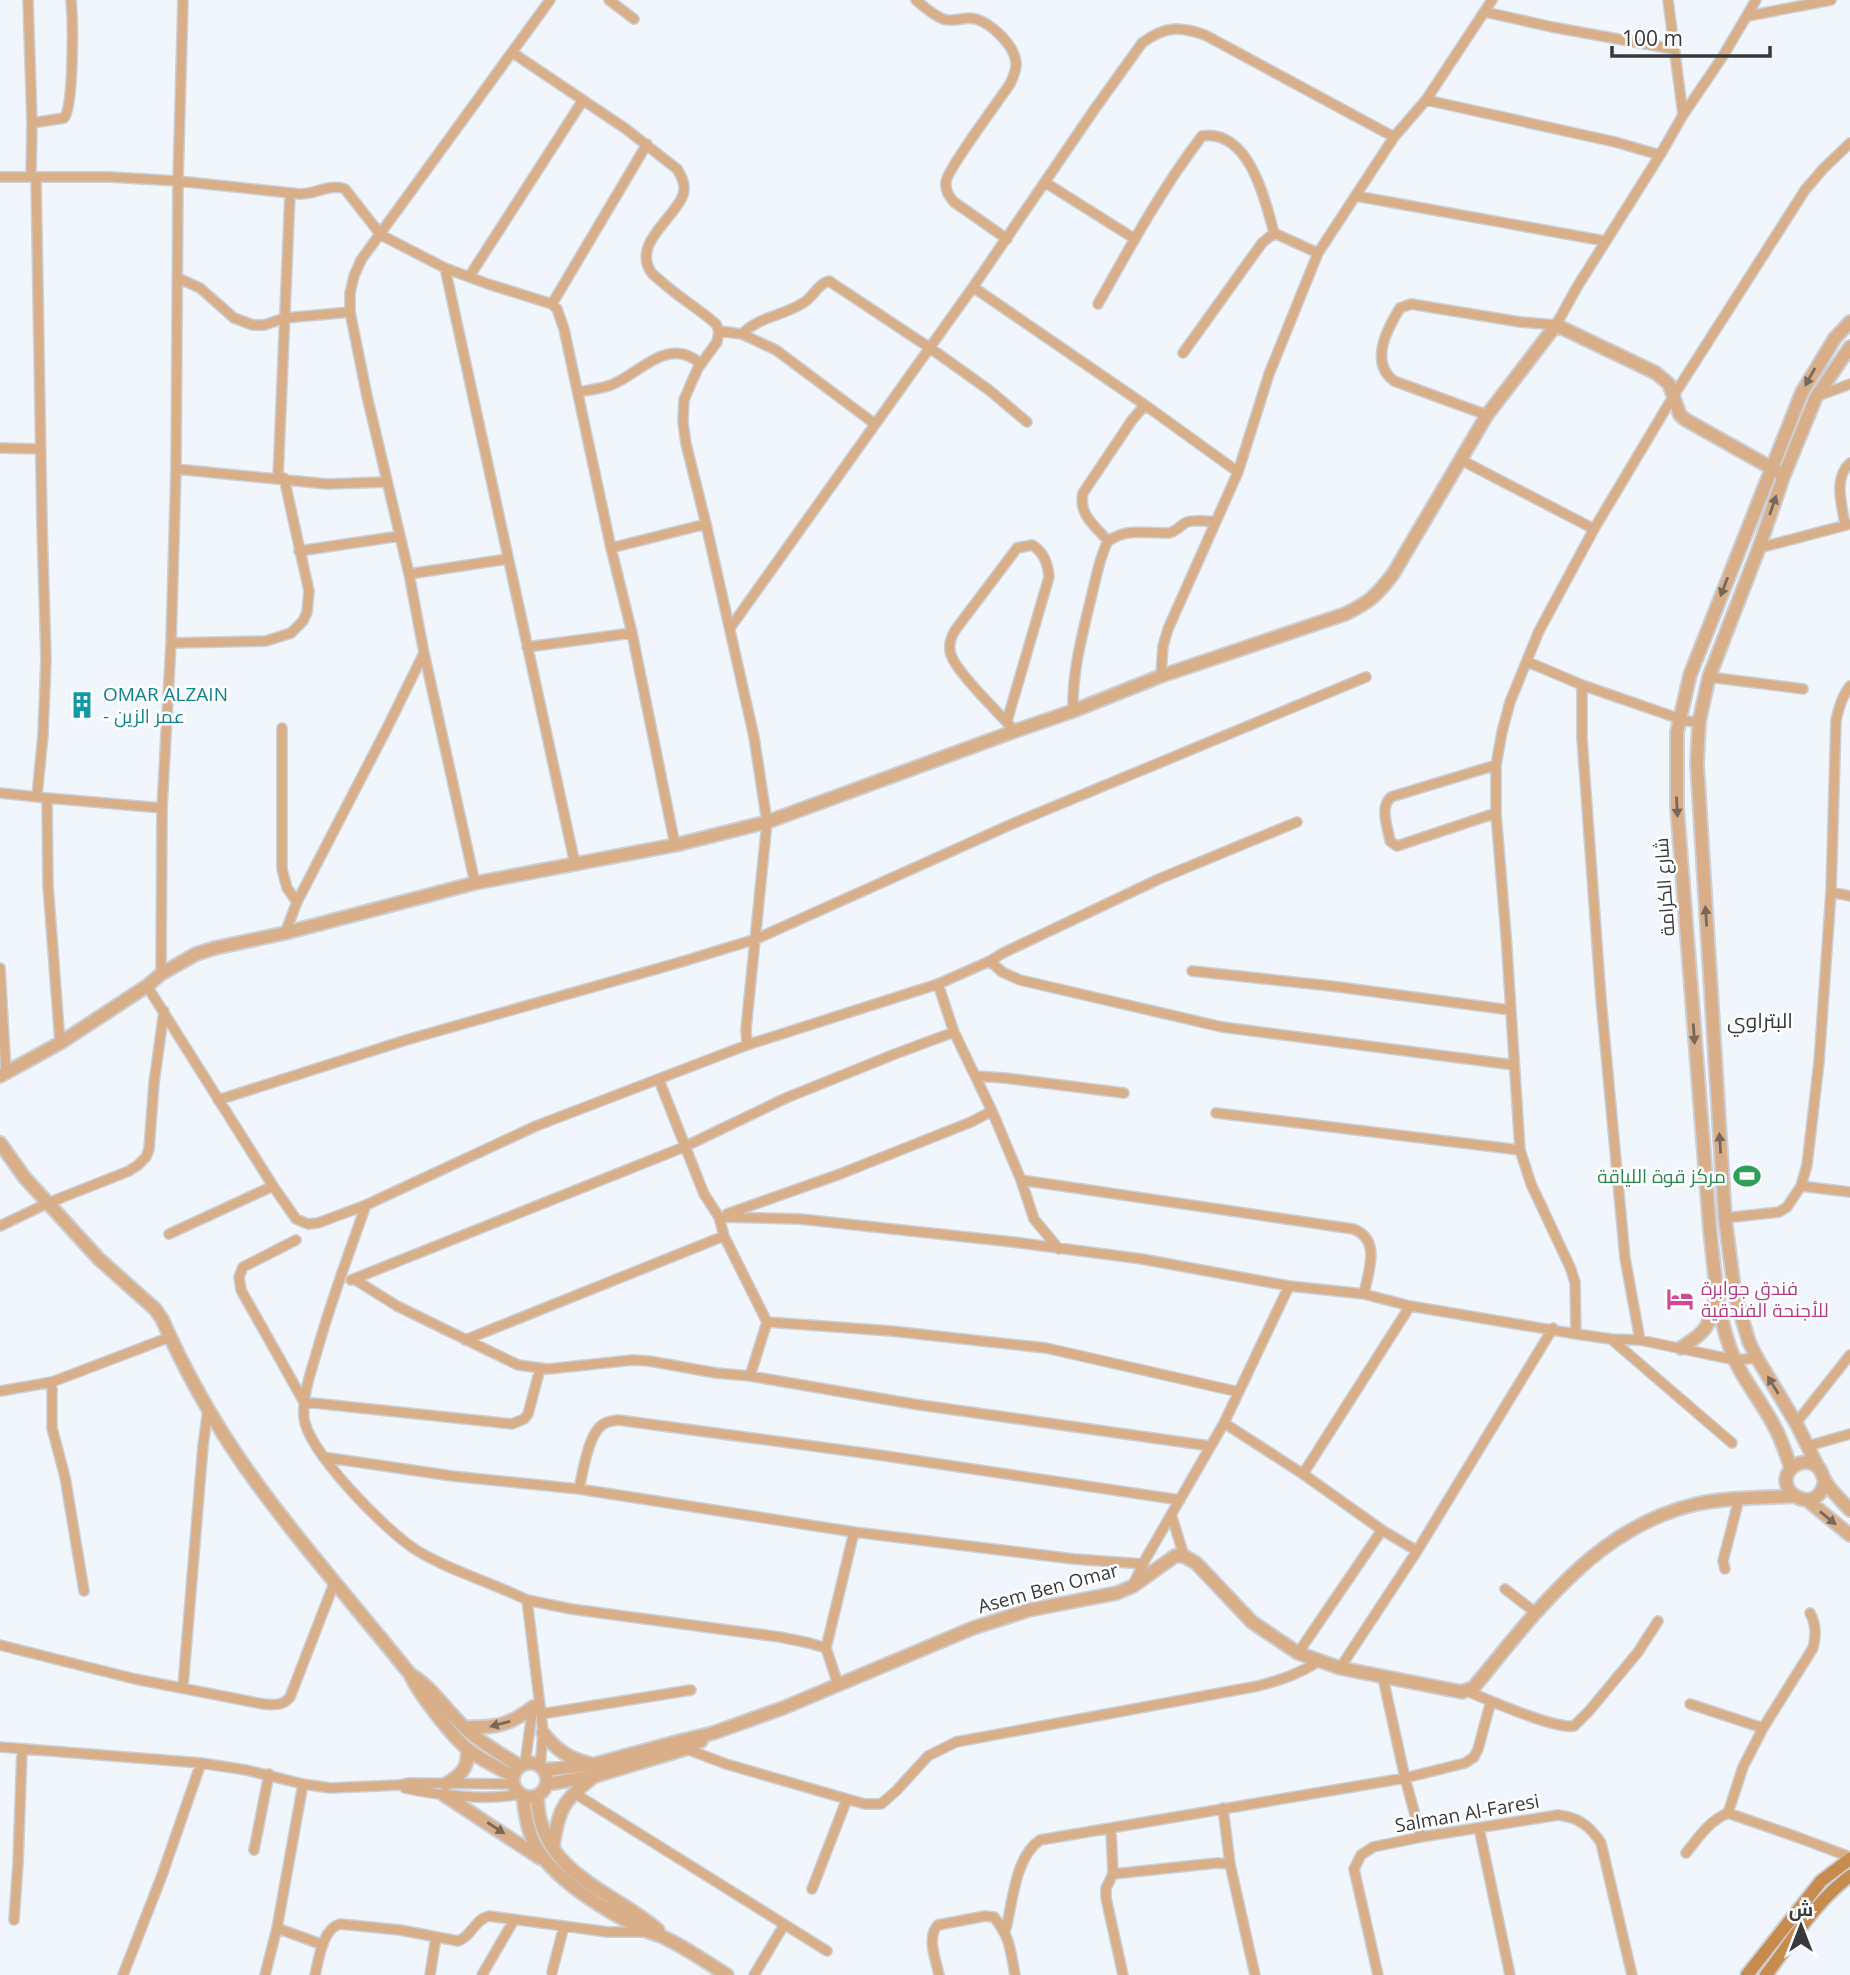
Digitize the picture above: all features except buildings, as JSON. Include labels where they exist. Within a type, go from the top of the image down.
[{"type":"main road","points":[[1747,1975],[1821,1881],[1850,1858]]},
{"type":"main road","points":[[1766,1975],[1816,1909],[1850,1876]]},
{"type":"street","points":[[28,0],[47,659],[42,797],[60,1043]]},
{"type":"street","points":[[32,123],[64,118],[68,111],[71,0]]},
{"type":"street","points":[[161,974],[162,808],[171,642],[176,469],[178,181],[183,0]]},
{"type":"street","points":[[475,883],[350,312],[350,292],[361,260],[550,0]]},
{"type":"street","points":[[609,0],[634,19]]},
{"type":"street","points":[[916,0],[947,20],[974,19],[986,23],[1013,52],[1016,62],[1010,84],[946,178],[945,186],[954,202],[1007,239]]},
{"type":"street","points":[[1161,676],[1163,646],[1168,629],[1238,472],[1269,374],[1318,253],[1394,137],[1426,100],[1492,0]]},
{"type":"street","points":[[1668,0],[1683,115]]},
{"type":"street","points":[[0,968],[3,1075],[60,1043],[161,974],[196,954],[475,883],[675,845],[767,822],[1011,726],[1073,711],[1161,676],[1322,622],[1366,604],[1393,574],[1487,415],[1556,325],[1605,241],[1756,0]]},
{"type":"street","points":[[1748,16],[1831,0]]},
{"type":"street","points":[[1485,12],[1574,32],[1673,49]]},
{"type":"street","points":[[730,628],[1007,239],[1142,43],[1153,35],[1176,29],[1188,29],[1205,35],[1394,137]]},
{"type":"street","points":[[513,52],[648,144],[677,169],[684,186],[682,197],[647,249],[647,259],[652,272],[716,324],[719,331],[714,348],[698,368],[684,400],[683,422],[754,737],[767,822],[746,1029],[747,1045]]},
{"type":"street","points":[[469,277],[583,100]]},
{"type":"street","points":[[1426,100],[1615,142],[1660,155]]},
{"type":"street","points":[[1098,304],[1135,239],[1202,136],[1212,135],[1233,143],[1248,161],[1265,201],[1274,233],[1318,253]]},
{"type":"street","points":[[552,304],[648,144]]},
{"type":"street","points":[[1576,1334],[1574,1282],[1570,1267],[1531,1184],[1520,1150],[1496,813],[1496,765],[1502,732],[1510,702],[1539,631],[1594,530],[1674,395],[1805,190],[1822,169],[1850,144]]},
{"type":"street","points":[[0,177],[110,177],[178,181],[290,194],[311,194],[329,187],[341,187],[381,235],[445,268],[552,304],[557,309],[564,329],[632,633],[675,845]]},
{"type":"street","points":[[1046,183],[1135,239]]},
{"type":"street","points":[[171,642],[266,641],[291,633],[303,621],[307,612],[309,591],[281,478],[290,194]]},
{"type":"street","points":[[1356,197],[1605,241]]},
{"type":"street","points":[[1183,353],[1262,243],[1274,233]]},
{"type":"street","points":[[445,268],[575,864]]},
{"type":"street","points":[[178,278],[200,288],[234,318],[253,325],[264,325],[285,318],[350,312]]},
{"type":"street","points":[[743,334],[752,324],[763,318],[784,313],[802,304],[821,284],[829,281],[989,390],[1027,422]]},
{"type":"street","points":[[973,287],[1238,472]]},
{"type":"street","points":[[1487,415],[1394,381],[1384,372],[1381,354],[1385,337],[1400,308],[1410,304],[1520,322],[1556,325],[1656,373],[1669,384],[1680,415],[1686,420],[1784,475]]},
{"type":"street","name":"شارع الكرامة","points":[[1791,1469],[1773,1422],[1735,1360],[1717,1295],[1677,807],[1676,749],[1685,692],[1771,468],[1802,392],[1835,338],[1850,322]]},
{"type":"street","points":[[719,331],[743,334],[776,350],[875,424]]},
{"type":"street","name":"شارع الكرامة","points":[[1818,1467],[1749,1342],[1735,1295],[1725,1218],[1698,778],[1699,722],[1709,677],[1784,475],[1816,397],[1850,347]]},
{"type":"street","points":[[578,392],[611,385],[645,364],[666,355],[685,353],[701,364]]},
{"type":"street","points":[[1816,397],[1850,384]]},
{"type":"street","points":[[1108,541],[1085,515],[1081,501],[1083,493],[1145,405]]},
{"type":"street","points":[[0,448],[41,449]]},
{"type":"street","points":[[1461,460],[1594,530]]},
{"type":"street","points":[[1759,548],[1847,525],[1840,483],[1844,468],[1850,463]]},
{"type":"street","points":[[176,469],[336,484],[386,482]]},
{"type":"street","points":[[1073,711],[1076,659],[1108,541],[1121,534],[1147,531],[1169,533],[1190,521],[1215,521]]},
{"type":"street","points":[[611,548],[706,524]]},
{"type":"street","points":[[299,551],[400,536]]},
{"type":"street","points":[[1032,545],[1044,558],[1049,577],[1011,726],[961,671],[950,652],[951,643],[956,629],[1017,548],[1032,545]]},
{"type":"street","points":[[409,574],[507,559]]},
{"type":"street","points":[[527,647],[632,633]]},
{"type":"street","points":[[285,933],[297,902],[424,653]]},
{"type":"street","points":[[1528,663],[1686,721],[1699,722]]},
{"type":"street","points":[[218,1100],[406,1040],[756,939],[1012,824],[1366,677]]},
{"type":"street","points":[[1709,677],[1803,689]]},
{"type":"street","points":[[1582,685],[1582,738],[1601,999],[1625,1258],[1640,1340]]},
{"type":"street","points":[[1725,1218],[1779,1212],[1787,1207],[1801,1186],[1807,1166],[1819,1062],[1831,892],[1836,720],[1842,699],[1850,686]]},
{"type":"street","points":[[282,728],[282,869],[287,888],[297,902]]},
{"type":"street","points":[[1496,765],[1391,797],[1384,808],[1390,841],[1397,846],[1496,813]]},
{"type":"street","points":[[0,793],[162,808]]},
{"type":"street","points":[[147,986],[296,1219],[308,1224],[318,1223],[366,1205],[536,1126],[747,1045],[938,984],[1159,880],[1297,822]]},
{"type":"street","points":[[1831,892],[1850,896]]},
{"type":"street","points":[[990,961],[1002,972],[1020,980],[1222,1027],[1514,1065]]},
{"type":"street","points":[[1192,971],[1510,1010]]},
{"type":"street","points":[[938,984],[954,1032],[992,1111],[1034,1219],[1059,1250]]},
{"type":"street","points":[[0,1226],[48,1203],[129,1171],[146,1157],[151,1138],[154,1083],[164,1011]]},
{"type":"street","points":[[338,1284],[684,1147],[786,1098],[954,1032]]},
{"type":"street","points":[[976,1076],[1005,1077],[1124,1093]]},
{"type":"street","points":[[659,1080],[704,1194],[719,1217],[724,1237],[767,1322],[750,1376]]},
{"type":"street","points":[[719,1217],[840,1174],[971,1122],[992,1111]]},
{"type":"street","points":[[1216,1114],[1520,1150]]},
{"type":"street","points":[[0,1143],[25,1178],[99,1259],[155,1309],[208,1409],[242,1461],[276,1510],[410,1674],[425,1699],[467,1749],[519,1780]]},
{"type":"street","points":[[1021,1180],[1353,1229],[1363,1233],[1370,1242],[1371,1258],[1364,1294]]},
{"type":"street","points":[[169,1234],[273,1186]]},
{"type":"street","points":[[1801,1186],[1850,1192]]},
{"type":"street","points":[[366,1205],[318,1347],[304,1402],[304,1420],[308,1432],[323,1457],[364,1503],[416,1549],[527,1600],[571,1609],[780,1637],[826,1648]]},
{"type":"street","points":[[719,1217],[800,1219],[1142,1259],[1289,1286],[1364,1294],[1410,1306],[1576,1334],[1640,1340],[1735,1360],[1757,1358]]},
{"type":"street","points":[[465,1340],[724,1237]]},
{"type":"street","points":[[296,1240],[243,1267],[239,1282],[304,1402]]},
{"type":"street","points":[[354,1279],[397,1306],[518,1365],[540,1369],[633,1360],[750,1376],[913,1404],[1210,1446]]},
{"type":"street","points":[[1133,1586],[1224,1423],[1289,1286]]},
{"type":"street","points":[[1681,1348],[1700,1336],[1709,1324],[1717,1295]]},
{"type":"street","points":[[1303,1474],[1410,1306]]},
{"type":"street","points":[[767,1322],[891,1331],[1046,1348],[1239,1392]]},
{"type":"street","points":[[1340,1668],[1417,1551],[1553,1328]]},
{"type":"street","points":[[0,1391],[52,1382],[170,1337]]},
{"type":"street","points":[[1611,1339],[1732,1443]]},
{"type":"street","points":[[1796,1423],[1850,1355]]},
{"type":"street","points":[[304,1402],[512,1424],[524,1419],[528,1414],[540,1369]]},
{"type":"street","points":[[52,1382],[52,1428],[65,1478],[84,1591]]},
{"type":"street","points":[[183,1687],[208,1409]]},
{"type":"street","points":[[579,1489],[593,1435],[599,1426],[618,1420],[879,1455],[1180,1500]]},
{"type":"street","points":[[1224,1423],[1417,1551]]},
{"type":"street","points":[[1808,1446],[1850,1434]]},
{"type":"street","points":[[323,1457],[452,1476],[579,1489],[854,1532],[1074,1559],[1144,1564]]},
{"type":"street","points":[[1825,1480],[1820,1494],[1807,1500],[1793,1496],[1786,1483],[1791,1469],[1799,1463],[1809,1462],[1818,1467],[1825,1480],[1850,1510]]},
{"type":"street","points":[[1756,1499],[1786,1483]]},
{"type":"street","points":[[1467,1691],[1564,1581],[1600,1549],[1636,1527],[1653,1517],[1698,1504],[1793,1496]]},
{"type":"street","points":[[1725,1569],[1723,1561],[1739,1499]]},
{"type":"street","points":[[1807,1500],[1850,1535]]},
{"type":"street","points":[[1172,1517],[1184,1556],[1196,1563],[1252,1622],[1298,1653],[1340,1668],[1383,1678],[1458,1692],[1467,1691],[1558,1725],[1574,1726],[1589,1712],[1658,1621]]},
{"type":"street","points":[[1298,1653],[1382,1530]]},
{"type":"street","points":[[838,1684],[826,1648],[854,1532]]},
{"type":"street","name":"Asem Ben Omar","points":[[595,1770],[682,1745],[783,1708],[999,1619],[1029,1610],[1102,1597],[1133,1586],[1171,1558],[1184,1556]]},
{"type":"street","points":[[0,1645],[135,1679],[274,1705],[286,1702],[290,1697],[335,1581]]},
{"type":"street","points":[[1505,1589],[1536,1613]]},
{"type":"street","points":[[527,1600],[537,1710],[519,1780],[530,1830],[546,1862]]},
{"type":"street","points":[[1728,1814],[1743,1767],[1763,1728],[1813,1648],[1815,1638],[1810,1613]]},
{"type":"street","points":[[682,1745],[718,1761],[865,1804],[881,1804],[928,1756],[956,1742],[1285,1679],[1303,1672],[1319,1661]]},
{"type":"street","points":[[410,1674],[424,1684],[464,1727],[488,1746],[519,1780],[527,1797],[537,1796],[547,1784],[542,1768],[543,1733],[537,1710]]},
{"type":"street","points":[[1383,1678],[1421,1837]]},
{"type":"street","points":[[464,1727],[485,1728],[502,1725],[537,1710],[691,1689]]},
{"type":"street","points":[[1005,1932],[1017,1874],[1033,1845],[1040,1840],[1405,1778],[1449,1768],[1474,1757],[1491,1701]]},
{"type":"street","points":[[1690,1704],[1763,1728]]},
{"type":"street","points":[[543,1733],[565,1755],[595,1770]]},
{"type":"street","points":[[0,1747],[201,1763],[269,1774],[303,1784],[339,1788],[400,1785],[408,1789],[445,1789],[498,1796],[535,1764],[542,1768],[595,1770]]},
{"type":"street","points":[[445,1789],[467,1765],[467,1749]]},
{"type":"street","points":[[13,1920],[22,1750]]},
{"type":"street","points":[[123,1975],[161,1878],[201,1763]]},
{"type":"street","points":[[547,1784],[595,1770]]},
{"type":"street","points":[[553,1847],[558,1816],[595,1770]]},
{"type":"street","points":[[254,1850],[269,1774]]},
{"type":"street","points":[[265,1975],[277,1928],[303,1784]]},
{"type":"street","points":[[445,1789],[546,1862],[587,1896],[649,1932],[666,1938]]},
{"type":"street","points":[[574,1793],[827,1951]]},
{"type":"street","points":[[537,1796],[540,1821],[553,1847],[565,1863],[580,1877],[666,1938],[727,1975]]},
{"type":"street","points":[[812,1889],[847,1799]]},
{"type":"street","points":[[1223,1808],[1230,1864],[1255,1975]]},
{"type":"street","points":[[1686,1853],[1719,1816],[1728,1814],[1850,1858]]},
{"type":"street","name":"Salman Al-Faresi","points":[[1378,1975],[1354,1869],[1361,1855],[1373,1847],[1421,1837],[1558,1815],[1583,1823],[1594,1832],[1601,1843],[1632,1975]]},
{"type":"street","points":[[1479,1828],[1510,1975]]},
{"type":"street","points":[[1111,1829],[1113,1874],[1106,1888],[1106,1898],[1123,1975]]},
{"type":"street","points":[[1113,1874],[1209,1863],[1230,1864]]},
{"type":"street","points":[[315,1975],[328,1931],[340,1924],[461,1940],[487,1916],[608,1932],[649,1932]]},
{"type":"street","points":[[939,1975],[932,1936],[935,1927],[985,1916],[994,1917],[1005,1932],[1015,1975]]},
{"type":"street","points":[[482,1975],[514,1920]]},
{"type":"street","points":[[754,1975],[784,1925]]},
{"type":"street","points":[[552,1972],[564,1927]]},
{"type":"street","points":[[277,1928],[323,1945]]},
{"type":"street","points":[[430,1975],[436,1937]]},
{"type":"place","name":"OMAR ALZAIN - عمر الزين","points":[[82,705]]},
{"type":"place","name":"مركز قوة اللياقة","points":[[1747,1176]]},
{"type":"place","name":"فندق جوابرة للأجنحة الفندقية","points":[[1680,1299]]},
{"type":"district","name":"البتراوي","points":[[1760,1021]]}]
